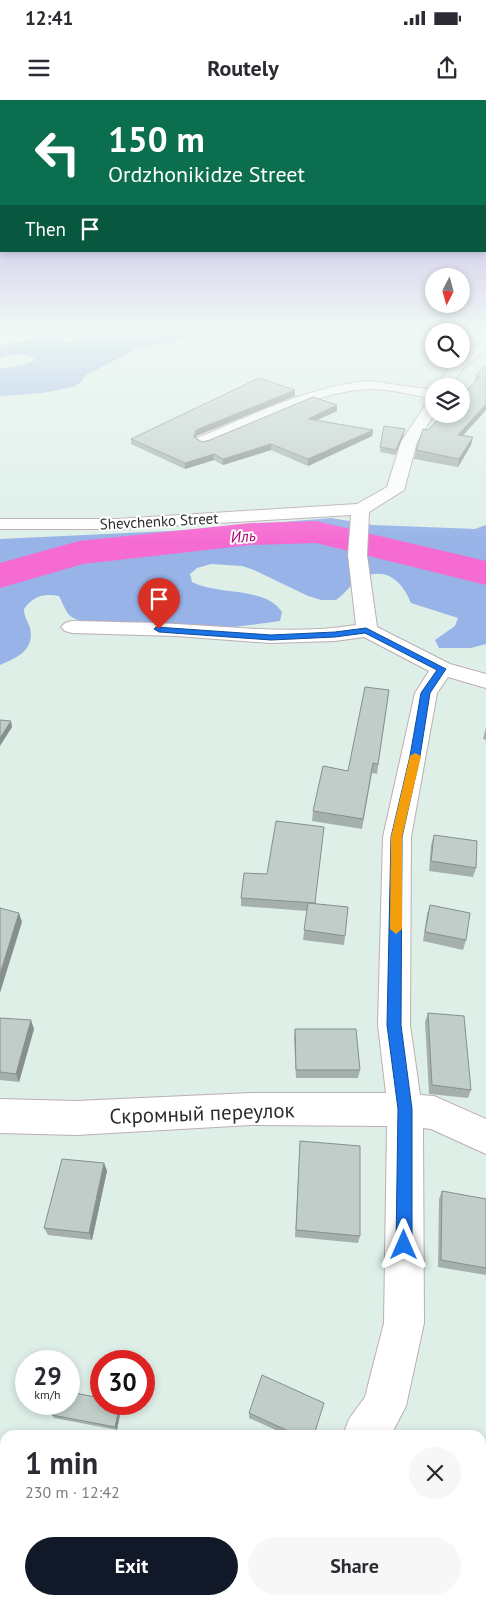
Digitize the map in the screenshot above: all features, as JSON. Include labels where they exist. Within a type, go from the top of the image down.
[{"type":"street","points":[[203,441],[306,400]]},
{"type":"street","name":"Shevchenko Street","points":[[0,524],[117,524],[360,514],[395,490],[409,442],[425,416]]},
{"type":"street","points":[[360,514],[357,568],[366,630]]},
{"type":"street","points":[[72,627],[176,630],[271,637],[335,635],[366,630],[442,669],[486,681]]},
{"type":"street","points":[[368,1430],[384,1406],[404,1323],[405,1109],[394,1025],[397,837],[415,756],[426,693],[442,669]]},
{"type":"street","name":"Скромный переулок","points":[[0,1116],[76,1118],[251,1109],[336,1111],[405,1109],[434,1113],[486,1137]]},
{"type":"shaded area","points":[[331,518],[373,525],[475,529],[486,525],[486,644],[471,648],[439,648],[435,640],[455,626],[458,618],[411,603],[398,582],[385,575],[369,575],[356,581],[336,600],[321,600],[242,566],[211,564],[197,568],[190,574],[192,582],[215,589],[265,598],[282,612],[280,621],[234,627],[88,623],[69,615],[59,596],[44,595],[35,598],[24,609],[31,636],[27,648],[18,656],[0,665],[0,539],[190,530]]},
{"type":"building","points":[[212,400],[270,400],[196,430],[194,437],[202,442],[305,400],[323,400],[337,405],[308,419],[373,430],[308,459],[271,444],[223,459],[214,454],[185,463],[131,439]]},
{"type":"building","points":[[470,400],[486,400],[486,404],[470,422]]},
{"type":"building","points":[[435,423],[469,423],[458,435],[473,437],[459,459],[416,450],[423,429],[428,430]]},
{"type":"building","points":[[384,426],[405,429],[396,450],[380,447]]},
{"type":"building","points":[[365,687],[389,690],[378,764],[373,763],[363,819],[313,811],[323,766],[348,771]]},
{"type":"building","points":[[0,720],[11,721],[0,738]]},
{"type":"building","points":[[276,821],[324,827],[315,903],[241,898],[244,873],[267,874]]},
{"type":"building","points":[[434,835],[477,841],[476,868],[431,861]]},
{"type":"building","points":[[308,903],[348,907],[345,936],[304,930]]},
{"type":"building","points":[[430,905],[470,913],[466,940],[425,932]]},
{"type":"building","points":[[0,908],[19,913],[0,974]]},
{"type":"building","points":[[428,1013],[464,1016],[471,1090],[432,1085]]},
{"type":"building","points":[[0,1018],[31,1020],[16,1074],[0,1072]]},
{"type":"building","points":[[295,1029],[356,1029],[360,1070],[296,1070]]},
{"type":"building","points":[[300,1141],[360,1146],[360,1236],[296,1230]]},
{"type":"building","points":[[62,1159],[104,1163],[89,1233],[44,1228]]},
{"type":"building","points":[[442,1191],[486,1199],[486,1268],[441,1260]]},
{"type":"building","points":[[262,1375],[324,1403],[316,1430],[286,1430],[249,1413]]},
{"type":"building","points":[[80,1394],[90,1396],[90,1415],[118,1415],[115,1427],[52,1415],[80,1415]]},
{"type":"waterway","name":"Иль","points":[[0,576],[79,553],[251,534],[316,532],[486,573]]},
{"type":"slow traffic","points":[[396,929],[397,837],[415,756]]},
{"type":"route","points":[[159,629],[271,637],[335,635],[366,630],[442,669],[426,693],[415,756],[397,837],[394,1025],[405,1109],[404,1245]]}]
